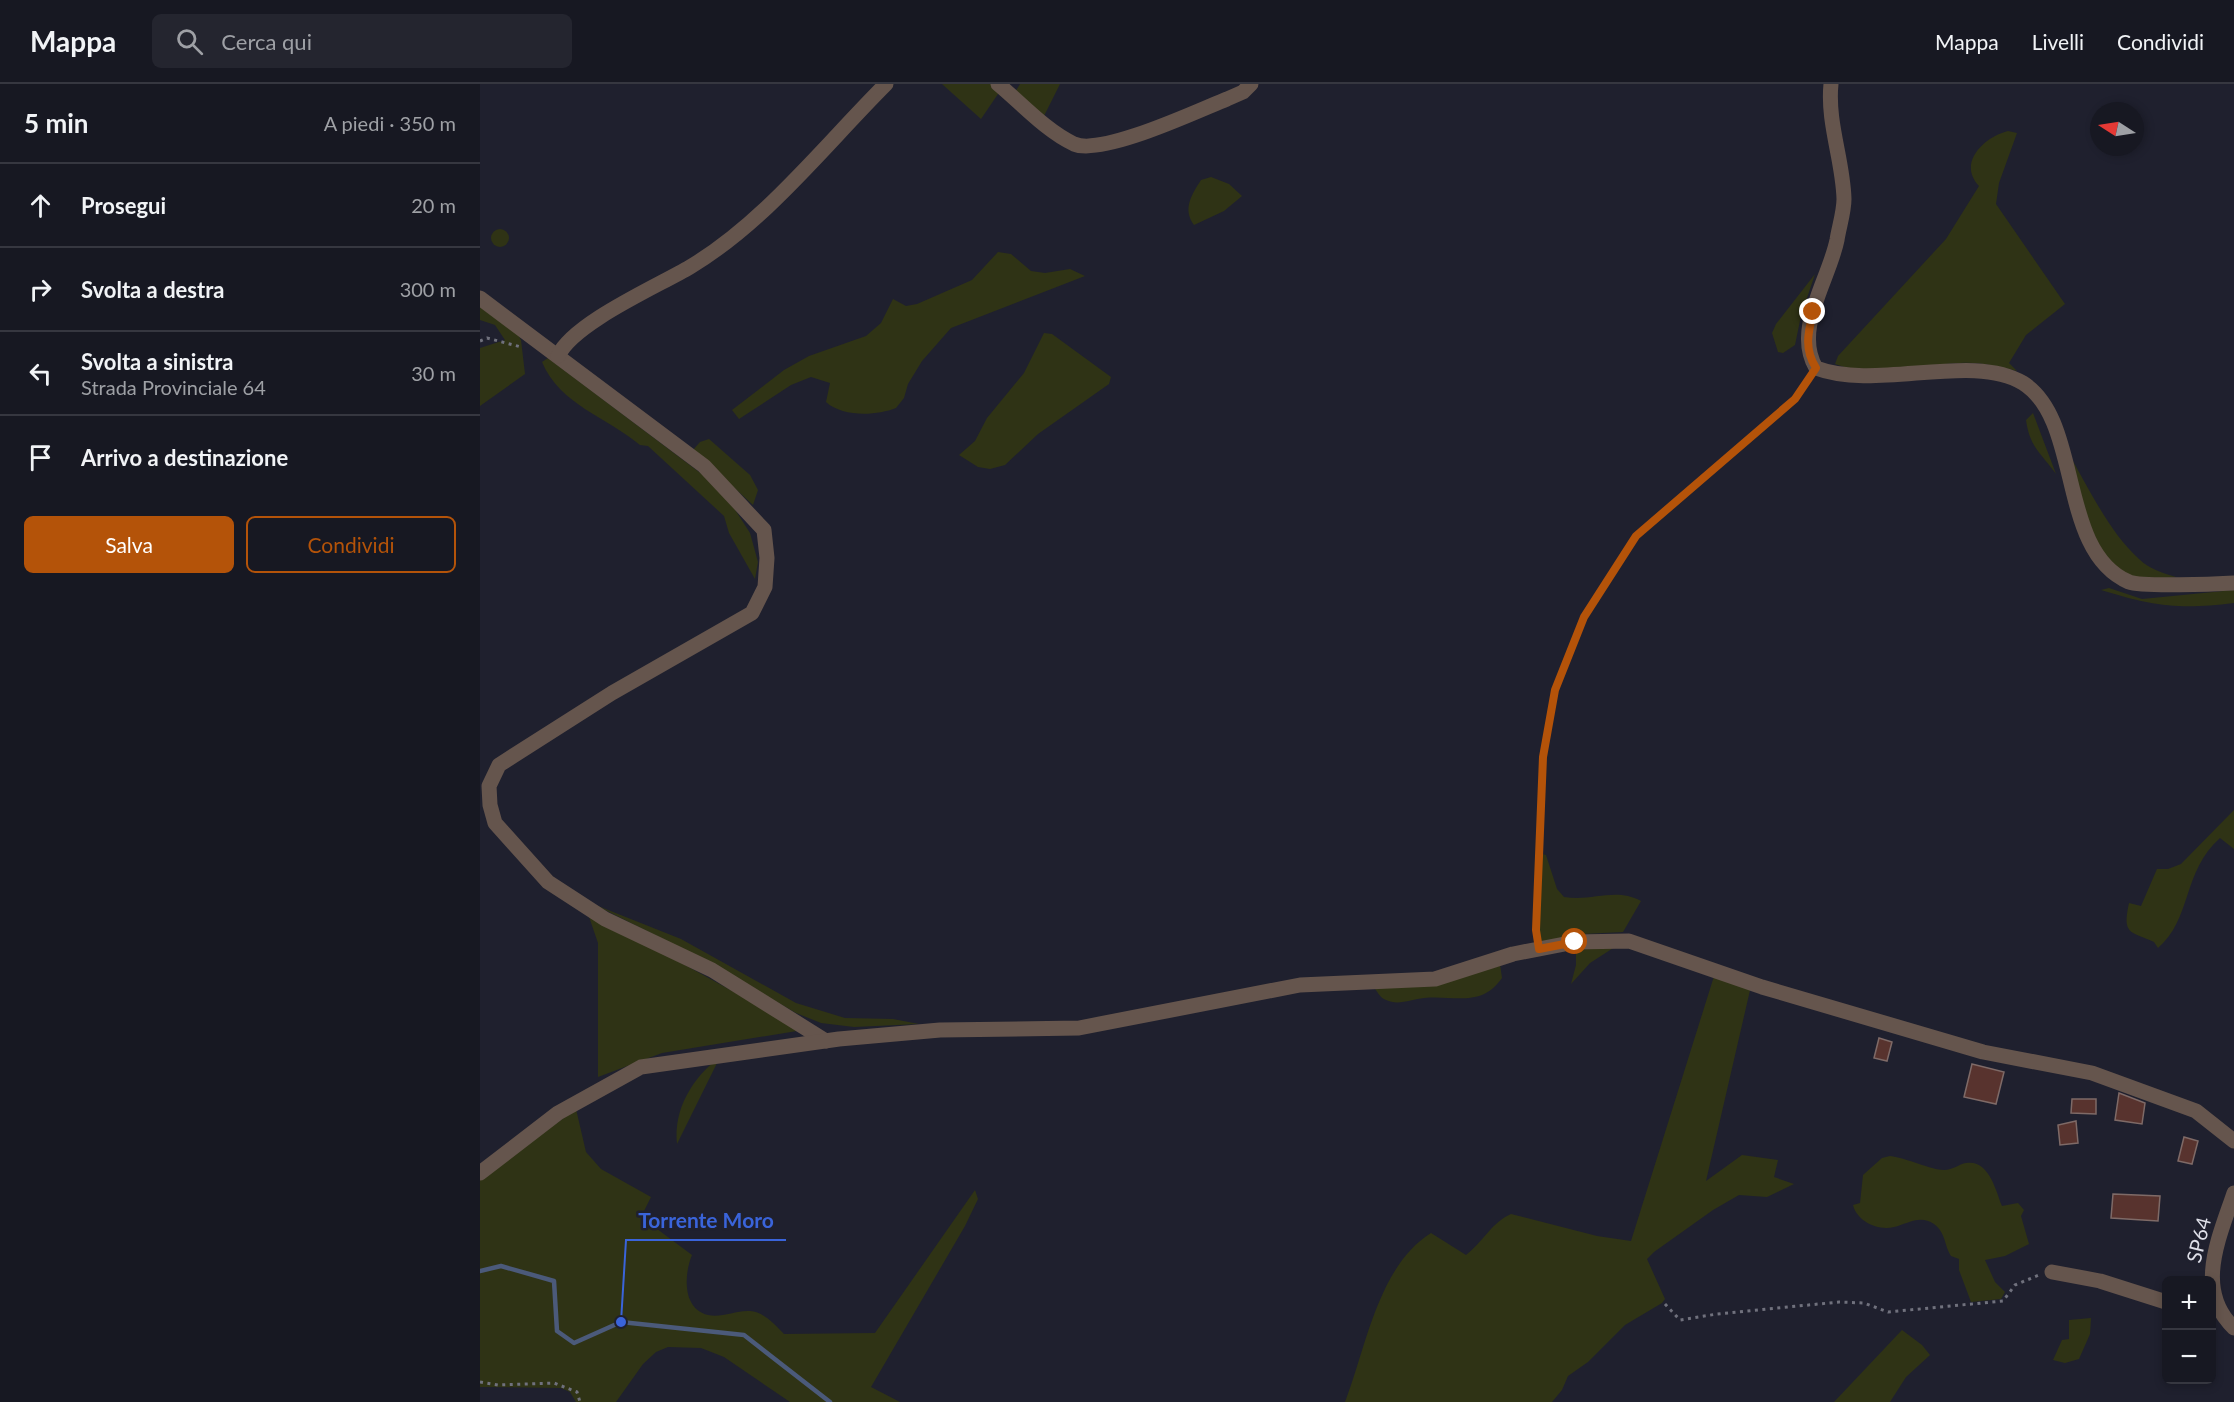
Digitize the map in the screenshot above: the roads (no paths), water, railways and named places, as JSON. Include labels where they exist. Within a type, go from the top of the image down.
[{"type":"street","points":[[558,356],[562,348],[596,320],[690,267],[737,234],[886,84]]},
{"type":"street","points":[[998,84],[1060,136],[1088,148],[1116,142],[1227,99],[1243,92],[1251,84]]},
{"type":"street","points":[[1831,84],[1829,106],[1844,200],[1836,242],[1813,312],[1807,342],[1810,359],[1816,368],[1849,377],[1965,371],[1993,373],[2023,383],[2049,411],[2086,532],[2102,563],[2130,583],[2234,583]]},
{"type":"street","points":[[480,298],[704,466],[764,530],[767,558],[765,587],[752,613],[612,693],[499,765],[489,786],[490,805],[495,823],[548,882],[605,919],[712,970],[826,1041]]},
{"type":"street","points":[[480,1173],[558,1113],[641,1067],[826,1041],[940,1030],[1079,1028],[1300,986],[1436,979],[1513,954],[1575,942],[1629,941],[1762,987],[1983,1052],[2092,1073],[2196,1111],[2234,1141]]},
{"type":"street","name":"SP64","points":[[2211,1276],[2215,1250],[2234,1193]]},
{"type":"street","points":[[2052,1272],[2100,1281],[2162,1301]]},
{"type":"street","name":"SP64","points":[[2216,1314],[2234,1328]]},
{"type":"waterway","points":[[480,1271],[501,1266],[554,1281],[557,1331],[574,1343],[621,1322],[744,1335],[830,1402]]},
{"type":"place","name":"Torrente Moro","points":[[621,1322]]}]
